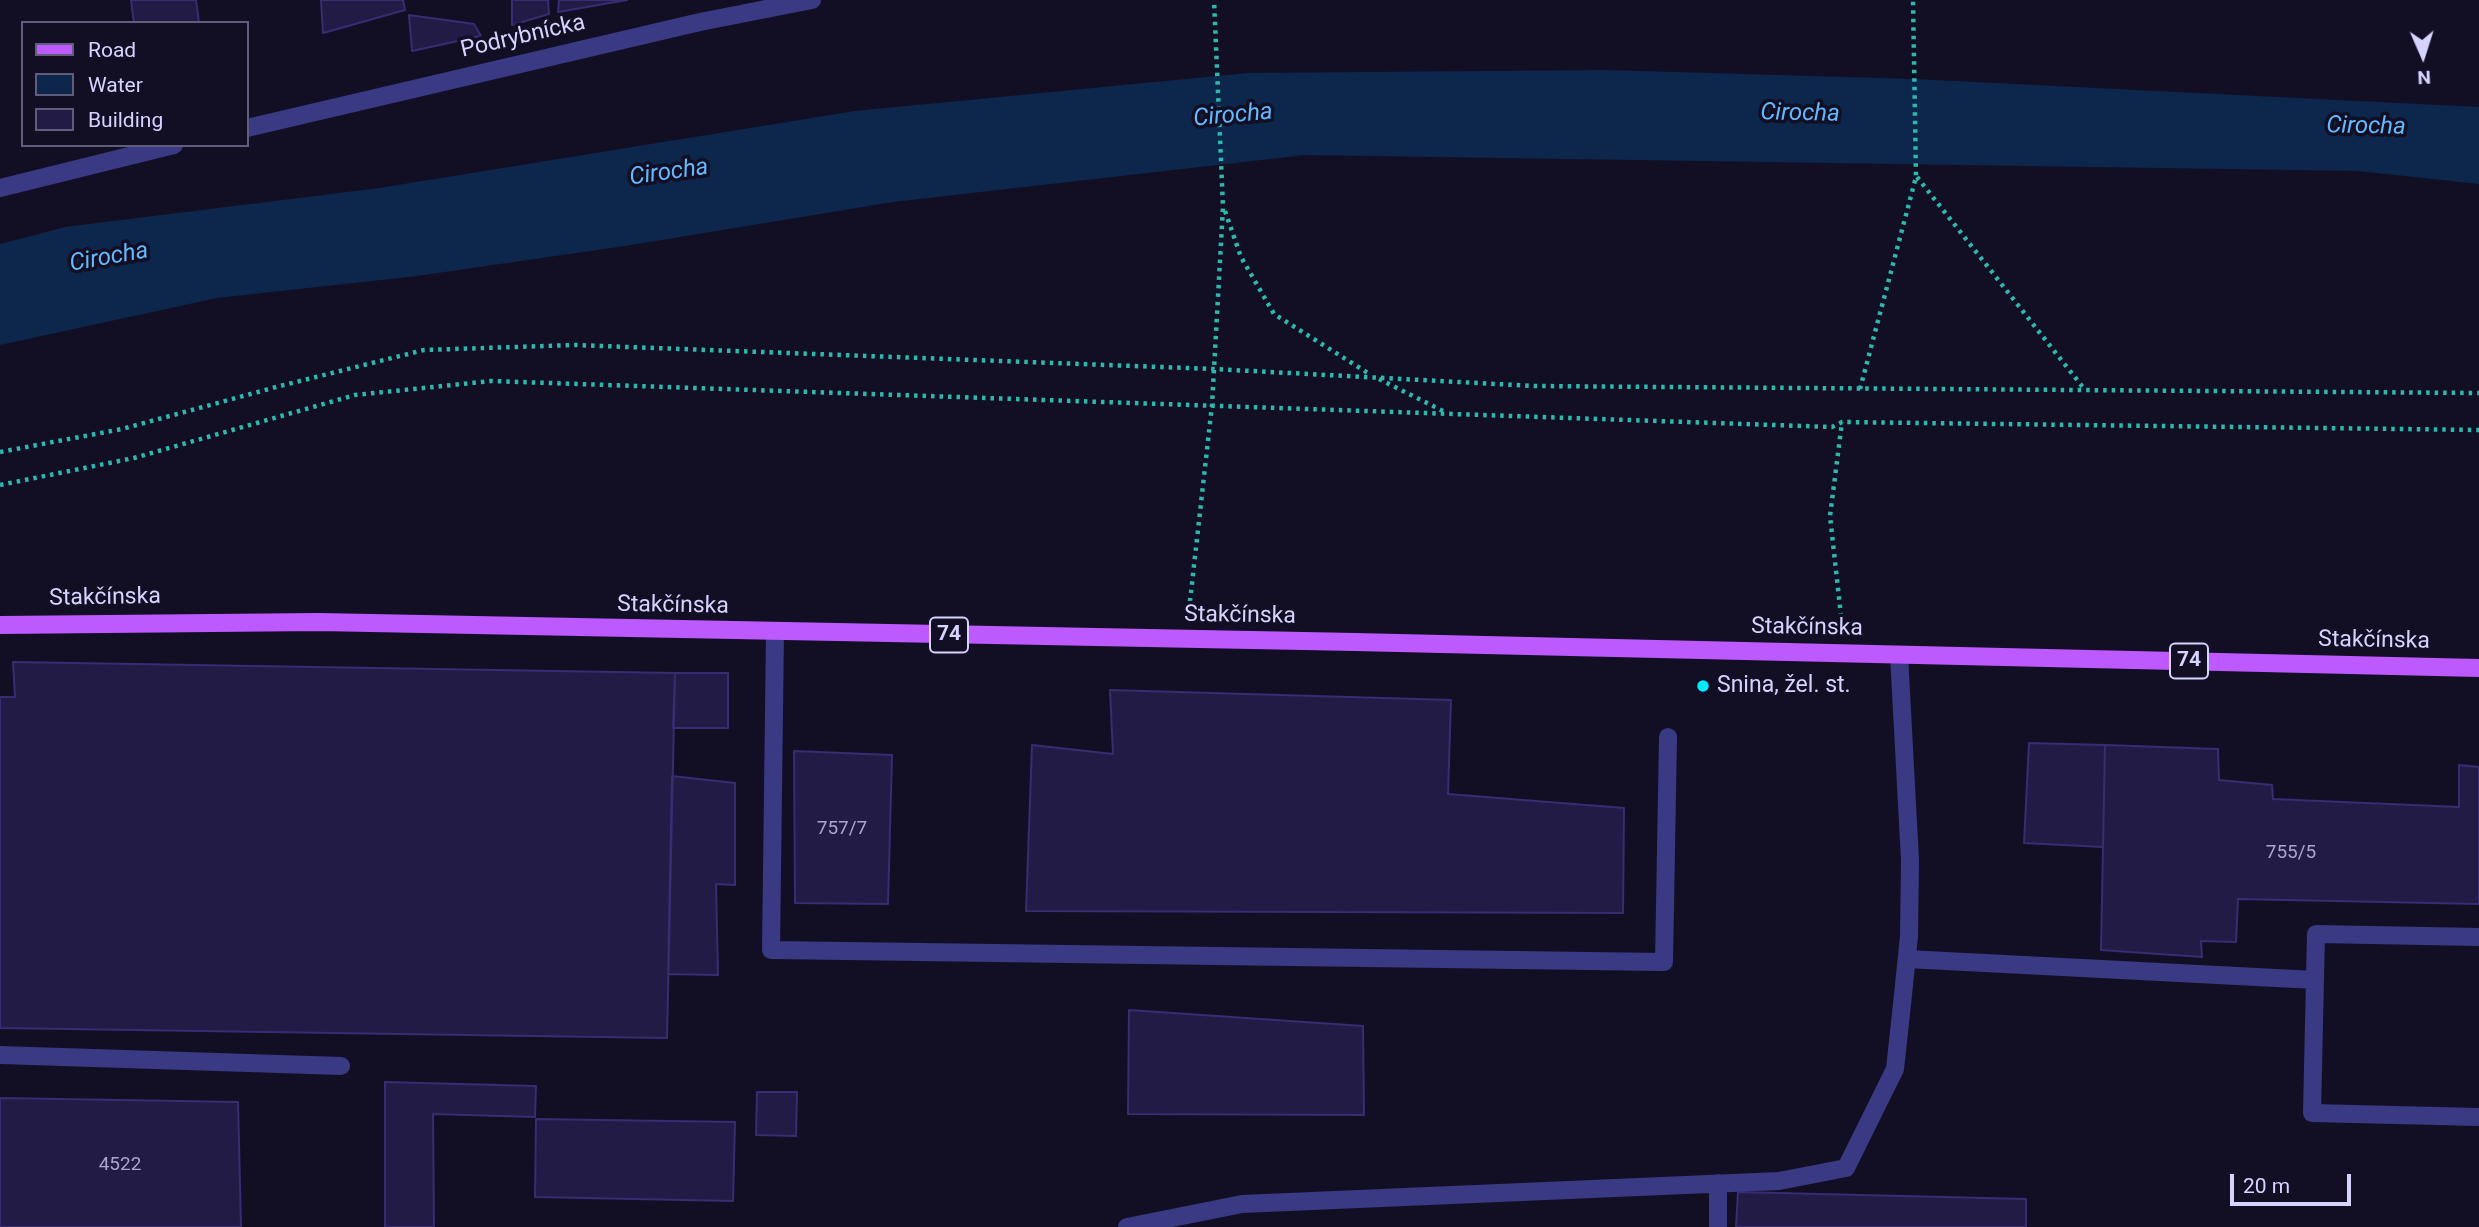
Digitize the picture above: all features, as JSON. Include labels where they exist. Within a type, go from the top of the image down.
[{"type":"main road","name":"Stakčínska","points":[[0,625],[306,622],[2479,667]]},
{"type":"lane","name":"Podrybnícka","points":[[248,128],[700,22],[812,0]]},
{"type":"lane","points":[[0,188],[166,147]]},
{"type":"lane","points":[[775,632],[771,950],[1664,962],[1668,737]]},
{"type":"lane","points":[[1127,1227],[1242,1204],[1779,1181],[1846,1168],[1895,1069],[1907,958],[1910,860],[1899,655]]},
{"type":"lane","points":[[2479,937],[2316,934],[2312,1113],[2479,1117]]},
{"type":"lane","points":[[1907,958],[2315,980]]},
{"type":"lane","points":[[0,1055],[341,1066]]},
{"type":"lane","points":[[1718,1184],[1718,1227]]},
{"type":"path","points":[[1186,639],[1212,405],[1223,207],[1214,0]]},
{"type":"path","points":[[1860,389],[1916,176],[1913,0]]},
{"type":"path","points":[[1916,176],[2086,390]]},
{"type":"path","points":[[1223,207],[1241,257],[1275,314],[1374,377],[1449,414]]},
{"type":"path","points":[[0,452],[122,429],[424,350],[575,345],[1214,369],[1534,386],[2479,393]]},
{"type":"path","points":[[0,485],[134,458],[355,395],[491,381],[1832,427],[1842,422],[2479,430]]},
{"type":"path","points":[[1842,422],[1830,516],[1845,653]]},
{"type":"water","name":"Cirocha","points":[[1606,70],[1914,79],[2479,107],[2479,184],[2358,171],[1305,155],[893,202],[625,246],[417,276],[217,298],[0,345],[0,244],[65,227],[379,188],[855,111],[1248,73]]},
{"type":"building","points":[[131,0],[196,0],[199,21],[134,21]]},
{"type":"building","points":[[321,0],[403,0],[405,10],[323,33]]},
{"type":"building","points":[[512,0],[548,0],[549,14],[512,25]]},
{"type":"building","points":[[559,0],[627,0],[558,12]]},
{"type":"building","points":[[409,15],[474,24],[481,36],[412,51]]},
{"type":"building","points":[[13,662],[675,673],[667,1038],[0,1028],[0,697],[15,697]]},
{"type":"building","points":[[675,673],[728,673],[728,728],[673,728]]},
{"type":"building","points":[[1110,690],[1451,700],[1448,794],[1624,808],[1623,913],[1026,911],[1032,745],[1113,754]]},
{"type":"building","points":[[2029,743],[2105,745],[2103,847],[2024,843]]},
{"type":"building","points":[[2105,745],[2218,749],[2219,780],[2272,785],[2273,799],[2459,807],[2459,765],[2479,767],[2479,904],[2238,899],[2236,942],[2201,941],[2202,957],[2101,950]]},
{"type":"building","points":[[794,751],[892,755],[888,904],[795,903]]},
{"type":"building","points":[[672,776],[735,783],[735,885],[716,884],[718,975],[668,974]]},
{"type":"building","points":[[1129,1010],[1363,1026],[1364,1115],[1128,1114]]},
{"type":"building","points":[[385,1082],[536,1086],[535,1117],[433,1114],[434,1227],[385,1227]]},
{"type":"building","points":[[757,1092],[797,1092],[796,1136],[756,1135]]},
{"type":"building","points":[[0,1098],[238,1102],[241,1227],[0,1227]]},
{"type":"building","points":[[536,1119],[735,1122],[733,1201],[535,1197]]},
{"type":"building","points":[[1738,1192],[2026,1199],[2026,1227],[1736,1227]]},
{"type":"place","name":"Snina, žel. st.","points":[[1703,686]]}]
